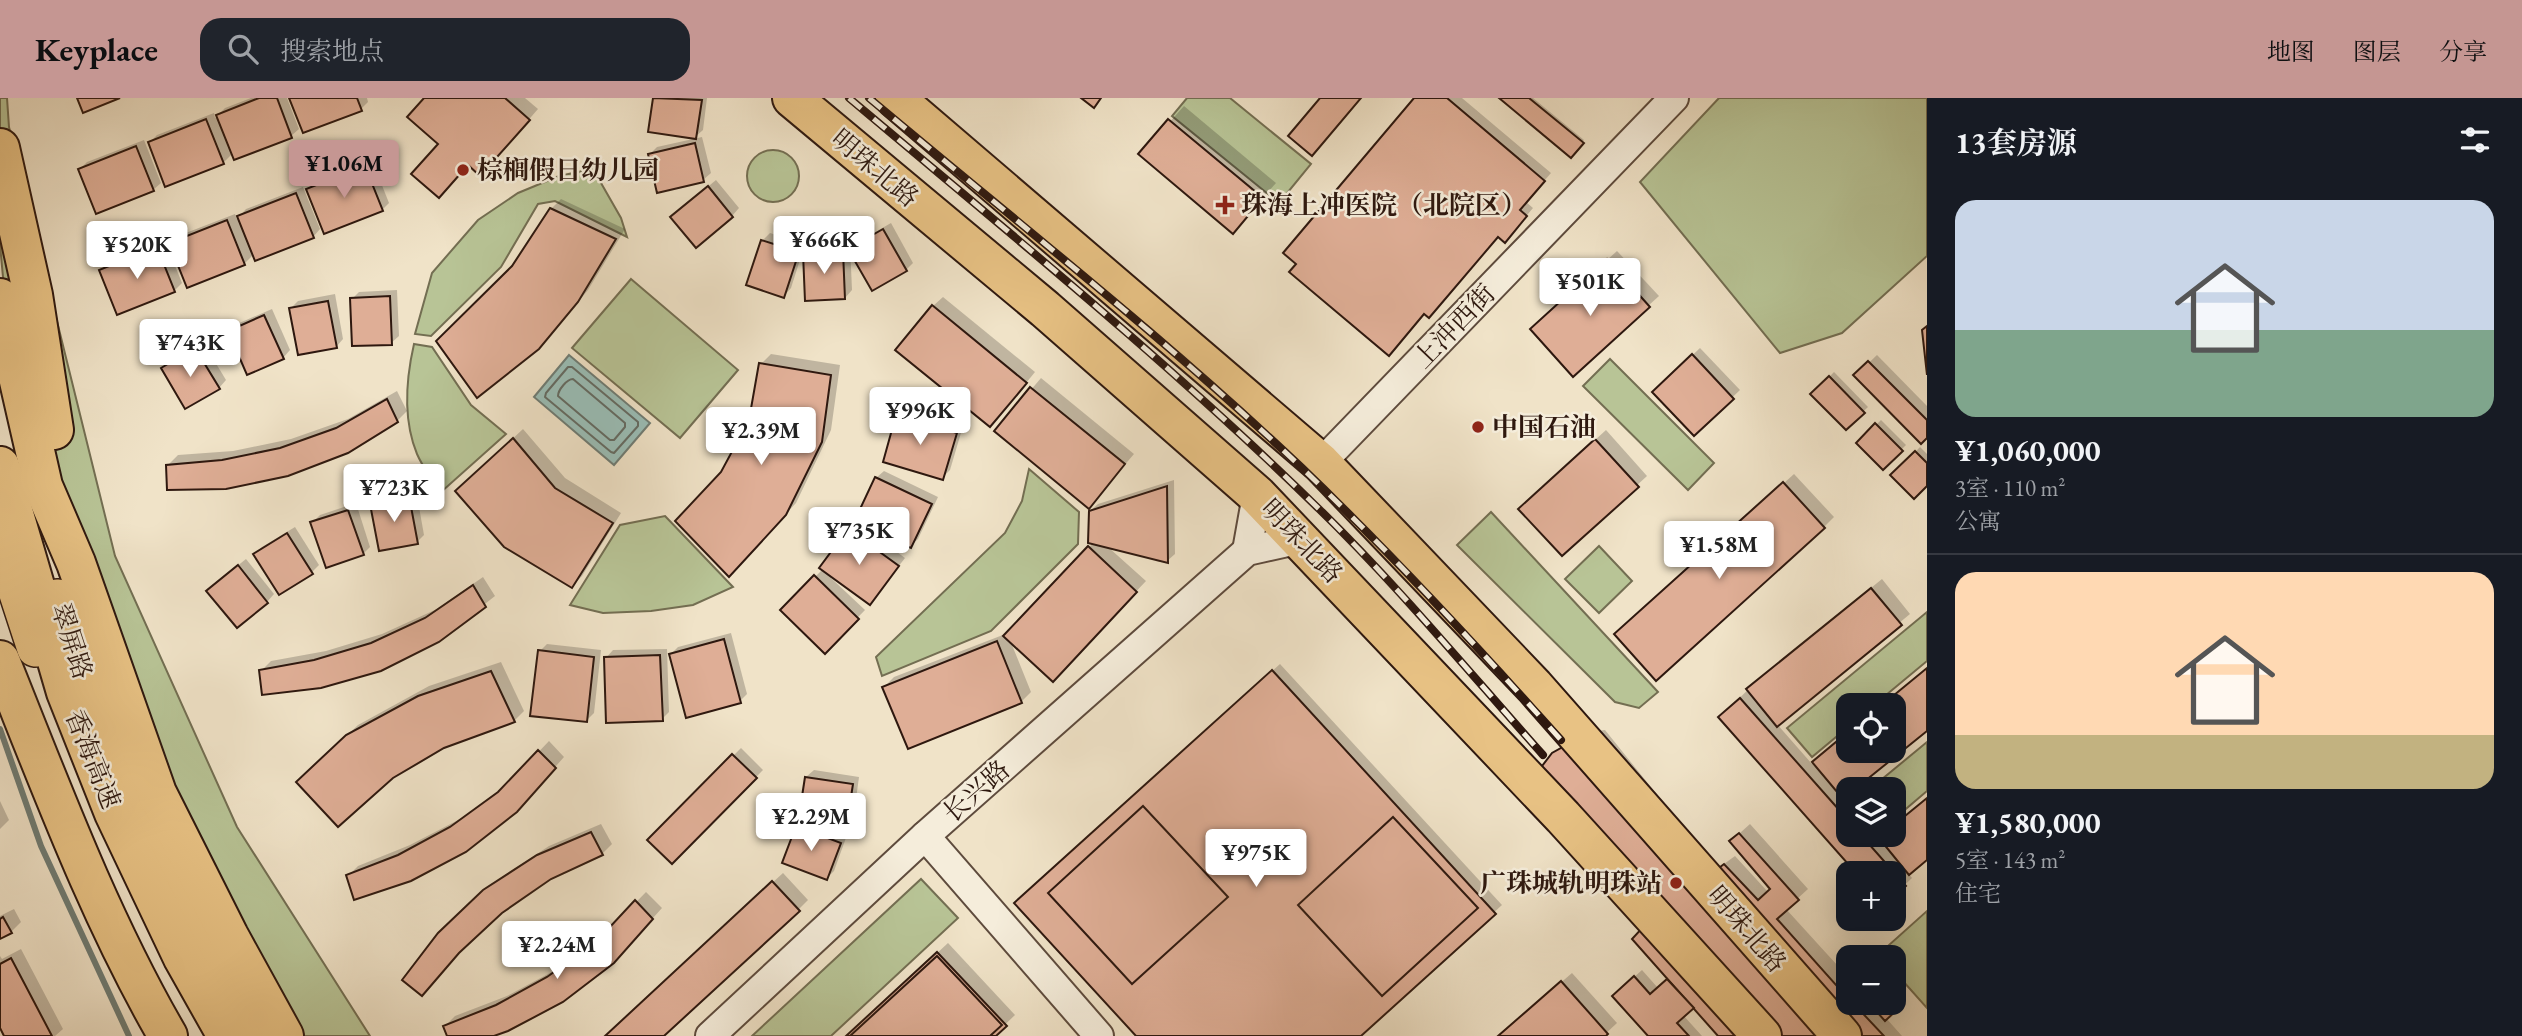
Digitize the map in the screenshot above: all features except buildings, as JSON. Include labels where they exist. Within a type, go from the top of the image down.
[{"type":"highway","name":"明珠北路","points":[[792,98],[1045,309],[1257,495],[1563,817],[1762,1036]]},
{"type":"highway","name":"明珠北路","points":[[895,98],[1321,463],[1534,686],[1842,1036]]},
{"type":"highway","points":[[0,148],[33,295],[76,563]]},
{"type":"highway","points":[[0,298],[43,486],[76,563],[157,793],[229,936],[284,1036]]},
{"type":"highway","name":"香海高速","points":[[0,466],[66,692],[114,813],[183,958],[227,1036]]},
{"type":"highway","name":"香海高速","points":[[0,660],[68,831],[138,985],[168,1036]]},
{"type":"main road","name":"翠屏路","points":[[0,382],[36,530],[79,665],[130,804],[219,983],[254,1036]]},
{"type":"main road","name":"翠屏路","points":[[0,542],[47,684],[96,814],[167,955],[213,1036]]},
{"type":"street","name":"上沖西街","points":[[1321,463],[1674,98]]},
{"type":"street","points":[[1247,551],[1257,495]]},
{"type":"street","name":"长兴路","points":[[710,1036],[925,836],[1247,551],[1301,539]]},
{"type":"street","points":[[925,836],[1099,1036]]},
{"type":"green space","points":[[0,98],[7,98],[9,127],[115,556],[237,827],[370,1036],[283,1036],[156,804],[5,298],[0,245]]},
{"type":"green space","points":[[1187,98],[1230,98],[1311,164],[1279,203],[1172,116]]},
{"type":"green space","points":[[1719,98],[1927,98],[1927,256],[1842,333],[1780,353],[1640,182]]},
{"type":"green space","points":[[773,150],[783,152],[791,158],[797,166],[797,186],[791,194],[783,200],[773,202],[763,200],[755,194],[749,186],[747,176],[749,166],[755,158],[763,152]]},
{"type":"green space","points":[[593,169],[621,218],[627,237],[555,201],[538,204],[501,267],[431,336],[415,334],[432,273],[478,220],[518,193],[559,176]]},
{"type":"green space","points":[[631,279],[738,370],[680,438],[572,348]]},
{"type":"green space","points":[[414,344],[432,347],[471,405],[506,434],[440,493],[417,454],[410,427],[408,385]]},
{"type":"green space","points":[[1610,359],[1714,463],[1688,490],[1583,386]]},
{"type":"green space","points":[[1029,469],[1079,512],[1078,544],[991,631],[882,676],[876,657],[1005,533],[1022,501]]},
{"type":"green space","points":[[1491,512],[1658,692],[1639,708],[1615,702],[1457,545]]},
{"type":"green space","points":[[665,516],[733,587],[693,605],[651,611],[603,613],[570,605],[620,525]]},
{"type":"green space","points":[[1599,546],[1632,581],[1599,613],[1565,579]]},
{"type":"green space","points":[[1927,612],[1927,661],[1888,693],[1836,693],[1836,737],[1812,757],[1787,728]]},
{"type":"green space","points":[[1927,742],[1927,791],[1906,809],[1906,777],[1885,777],[1902,763],[1906,763],[1906,759]]},
{"type":"green space","points":[[921,879],[958,918],[831,1036],[752,1036]]},
{"type":"green space","points":[[1927,911],[1927,1008],[1906,984],[1906,945],[1889,945]]},
{"type":"water","points":[[569,355],[650,423],[614,465],[534,397]]},
{"type":"waterway","points":[[0,729],[41,846],[129,1036]]},
{"type":"railway","points":[[849,98],[1088,299],[1263,455],[1377,568],[1543,755]]},
{"type":"railway","points":[[869,98],[1142,325],[1301,467],[1434,601],[1561,740]]},
{"type":"place","name":"棕榈假日幼儿园","points":[[463,170]]},
{"type":"place","name":"珠海上冲医院（北院区）","points":[[1225,205]]},
{"type":"place","name":"中国石油","points":[[1478,427]]},
{"type":"place","name":"广珠城轨明珠站","points":[[1676,883]]}]
